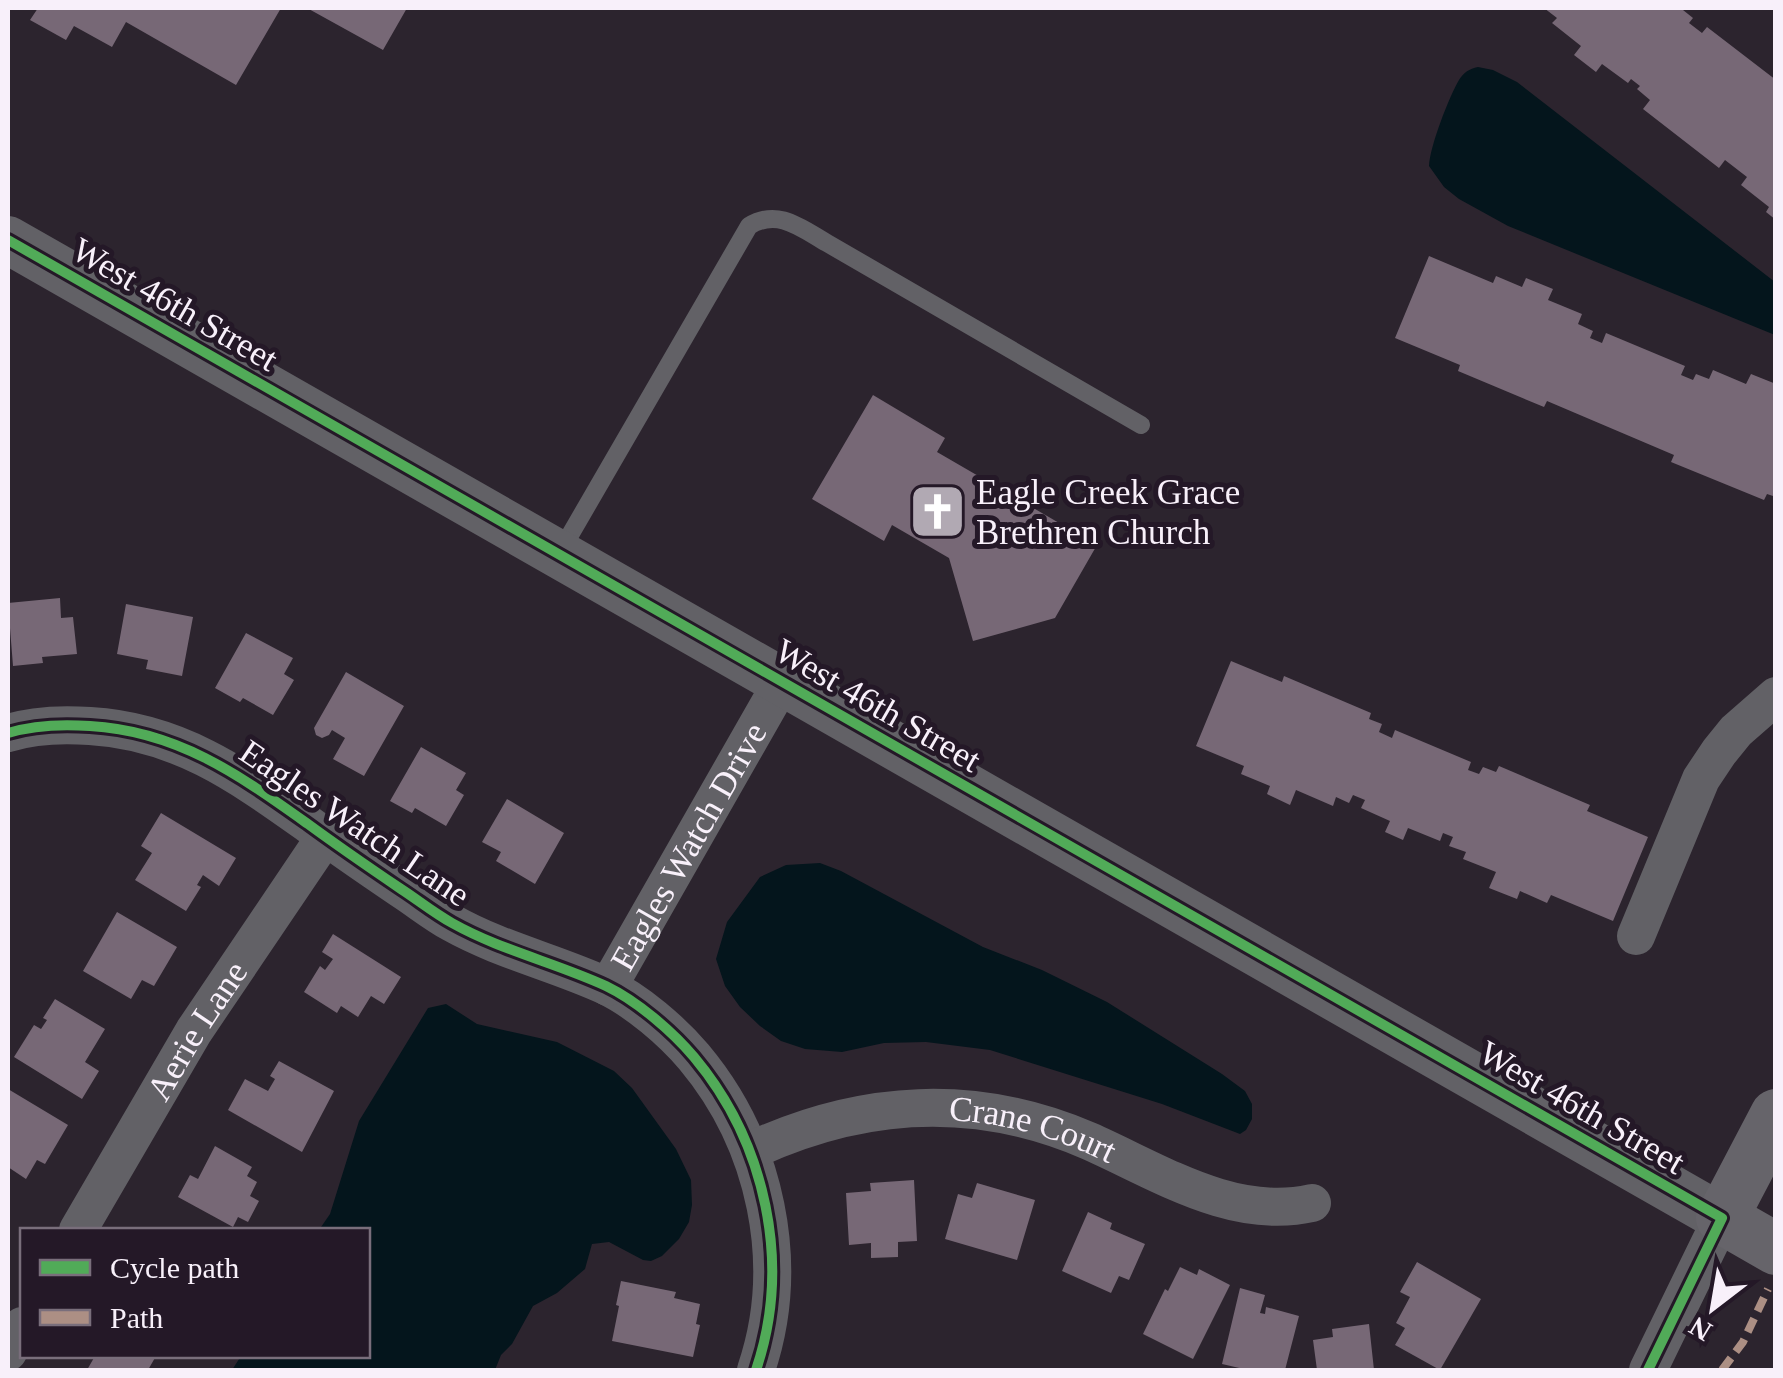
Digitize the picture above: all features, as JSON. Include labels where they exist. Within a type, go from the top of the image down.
[{"type":"main road","points":[[1722,1218],[1776,1115]]},
{"type":"main road","name":"West 46th Street","points":[[1722,1218],[1776,1249]]},
{"type":"street","name":"West 46th Street","points":[[8,240],[1722,1218]]},
{"type":"street","name":"Eagles Watch Drive","points":[[756,1370],[768,1327],[772,1253],[764,1194],[750,1151],[737,1122],[694,1056],[635,1003],[608,987],[782,682]]},
{"type":"street","points":[[1636,936],[1702,779],[1736,731],[1776,696]]},
{"type":"street","name":"Eagles Watch Lane","points":[[8,733],[62,724],[109,727],[169,741],[198,753],[239,776],[453,924],[608,987]]},
{"type":"street","name":"Aerie Lane","points":[[79,1228],[194,1031],[325,836]]},
{"type":"street","name":"Crane Court","points":[[750,1151],[851,1115],[912,1107],[988,1110],[1047,1124],[1210,1196],[1260,1206],[1312,1204]]},
{"type":"street","points":[[1648,1370],[1722,1218]]},
{"type":"street","points":[[8,1352],[20,1330]]},
{"type":"lane","points":[[559,554],[749,226],[760,220],[786,220],[1141,425]]},
{"type":"shaded area","points":[[1478,67],[1517,82],[1775,282],[1775,335],[1508,226],[1444,187],[1429,166],[1433,147],[1459,80]]},
{"type":"shaded area","points":[[820,863],[983,947],[1107,1002],[1222,1074],[1245,1091],[1252,1104],[1252,1119],[1246,1130],[1240,1134],[1162,1104],[990,1050],[926,1042],[884,1043],[842,1052],[805,1049],[781,1041],[740,1007],[725,986],[716,959],[727,922],[760,877],[786,865]]},
{"type":"shaded area","points":[[446,1004],[477,1024],[557,1042],[614,1071],[632,1088],[676,1149],[691,1180],[689,1222],[679,1239],[651,1261],[609,1242],[592,1244],[585,1269],[557,1293],[533,1306],[495,1370],[232,1370],[240,1358],[370,1358],[370,1228],[320,1228],[330,1214],[359,1121],[428,1008]]},
{"type":"building","points":[[38,8],[281,8],[236,85],[126,22],[112,47],[74,26],[66,40],[30,20]]},
{"type":"building","points":[[307,8],[407,8],[383,50]]},
{"type":"building","points":[[1544,8],[1685,8],[1693,18],[1689,23],[1702,33],[1707,27],[1776,80],[1776,220],[1766,212],[1769,207],[1741,185],[1747,177],[1725,160],[1719,168],[1643,109],[1650,100],[1637,89],[1640,86],[1631,79],[1628,83],[1602,64],[1596,72],[1574,55],[1581,46],[1552,23],[1557,18]]},
{"type":"building","points":[[1429,256],[1493,283],[1496,276],[1522,287],[1526,278],[1553,289],[1548,300],[1582,314],[1578,324],[1593,331],[1590,338],[1602,343],[1606,333],[1685,366],[1681,375],[1693,380],[1696,374],[1709,379],[1713,370],[1746,384],[1751,374],[1776,384],[1776,497],[1767,494],[1764,500],[1671,462],[1674,455],[1547,401],[1544,407],[1458,371],[1460,365],[1395,338]]},
{"type":"building","name":"Eagle Creek Grace Brethren Church","points":[[873,395],[945,438],[937,452],[1097,545],[1055,618],[973,641],[949,558],[892,525],[884,541],[812,499]]},
{"type":"building","points":[[60,598],[61,618],[73,617],[77,654],[42,657],[43,663],[13,666],[8,603]]},
{"type":"building","points":[[126,604],[193,617],[182,676],[146,669],[148,660],[117,654]]},
{"type":"building","points":[[246,633],[293,658],[284,674],[294,680],[273,715],[215,688]]},
{"type":"building","points":[[1231,661],[1282,682],[1284,676],[1371,713],[1369,719],[1382,724],[1379,732],[1392,738],[1395,730],[1471,762],[1468,770],[1479,774],[1483,767],[1496,772],[1499,766],[1590,805],[1587,811],[1648,837],[1613,921],[1551,895],[1547,903],[1520,891],[1517,899],[1489,888],[1496,872],[1463,859],[1466,852],[1449,846],[1453,837],[1443,833],[1440,841],[1408,828],[1403,840],[1385,832],[1390,821],[1361,808],[1365,800],[1353,795],[1349,803],[1336,797],[1333,806],[1296,790],[1290,805],[1267,794],[1270,786],[1241,774],[1244,766],[1196,746]]},
{"type":"building","points":[[346,672],[404,706],[364,776],[333,759],[345,738],[332,730],[322,738],[314,728]]},
{"type":"building","points":[[421,747],[466,773],[456,790],[464,795],[446,826],[415,808],[412,813],[390,801]]},
{"type":"building","points":[[507,799],[564,833],[535,884],[496,861],[501,852],[482,842]]},
{"type":"building","points":[[161,813],[236,858],[219,886],[203,875],[197,885],[201,887],[186,911],[135,880],[152,853],[141,846]]},
{"type":"building","points":[[117,912],[177,947],[154,986],[142,980],[131,999],[83,971]]},
{"type":"building","points":[[333,934],[401,977],[384,1004],[371,996],[358,1017],[341,1006],[337,1013],[304,992],[320,966],[325,970],[333,959],[322,952]]},
{"type":"building","points":[[55,999],[105,1029],[85,1062],[99,1071],[82,1099],[14,1057],[34,1025],[41,1029]]},
{"type":"building","points":[[279,1061],[334,1091],[302,1152],[228,1110],[245,1079],[268,1091],[275,1079],[270,1076]]},
{"type":"building","points":[[8,1089],[68,1125],[45,1164],[37,1160],[26,1179],[8,1167]]},
{"type":"building","points":[[215,1146],[252,1167],[247,1176],[257,1182],[250,1196],[259,1201],[248,1222],[238,1217],[233,1227],[178,1197],[190,1175],[198,1179]]},
{"type":"building","points":[[914,1180],[917,1241],[898,1242],[898,1257],[871,1258],[871,1243],[849,1245],[846,1193],[871,1191],[870,1183]]},
{"type":"building","points":[[977,1183],[1035,1200],[1017,1260],[945,1239],[958,1194],[972,1198]]},
{"type":"building","points":[[1088,1212],[1112,1223],[1110,1229],[1145,1244],[1129,1280],[1119,1276],[1111,1293],[1062,1271]]},
{"type":"building","points":[[1417,1262],[1481,1299],[1440,1370],[1395,1345],[1405,1328],[1396,1323],[1410,1297],[1400,1292]]},
{"type":"building","points":[[1180,1267],[1197,1275],[1199,1269],[1230,1285],[1193,1359],[1143,1334]]},
{"type":"building","points":[[621,1281],[676,1292],[674,1298],[700,1304],[693,1357],[612,1341]]},
{"type":"building","points":[[1240,1288],[1265,1295],[1260,1313],[1265,1314],[1266,1307],[1299,1316],[1285,1370],[1248,1370],[1222,1364]]},
{"type":"building","points":[[1369,1324],[1374,1370],[1317,1370],[1313,1340],[1333,1337],[1332,1329]]},
{"type":"building","points":[[94,1358],[155,1358],[148,1370],[87,1370]]},
{"type":"marked path","points":[[1722,1370],[1743,1342],[1768,1289]]},
{"type":"cycle path","points":[[8,240],[1722,1218],[1648,1370]]},
{"type":"cycle path","points":[[8,733],[48,726],[90,726],[122,730],[179,746],[257,789],[452,923],[606,986],[653,1017],[694,1057],[719,1091],[755,1166],[766,1206],[772,1288],[767,1330],[756,1370]]},
{"type":"place","name":"Eagle Creek Grace Brethren Church","points":[[937,512]]}]
